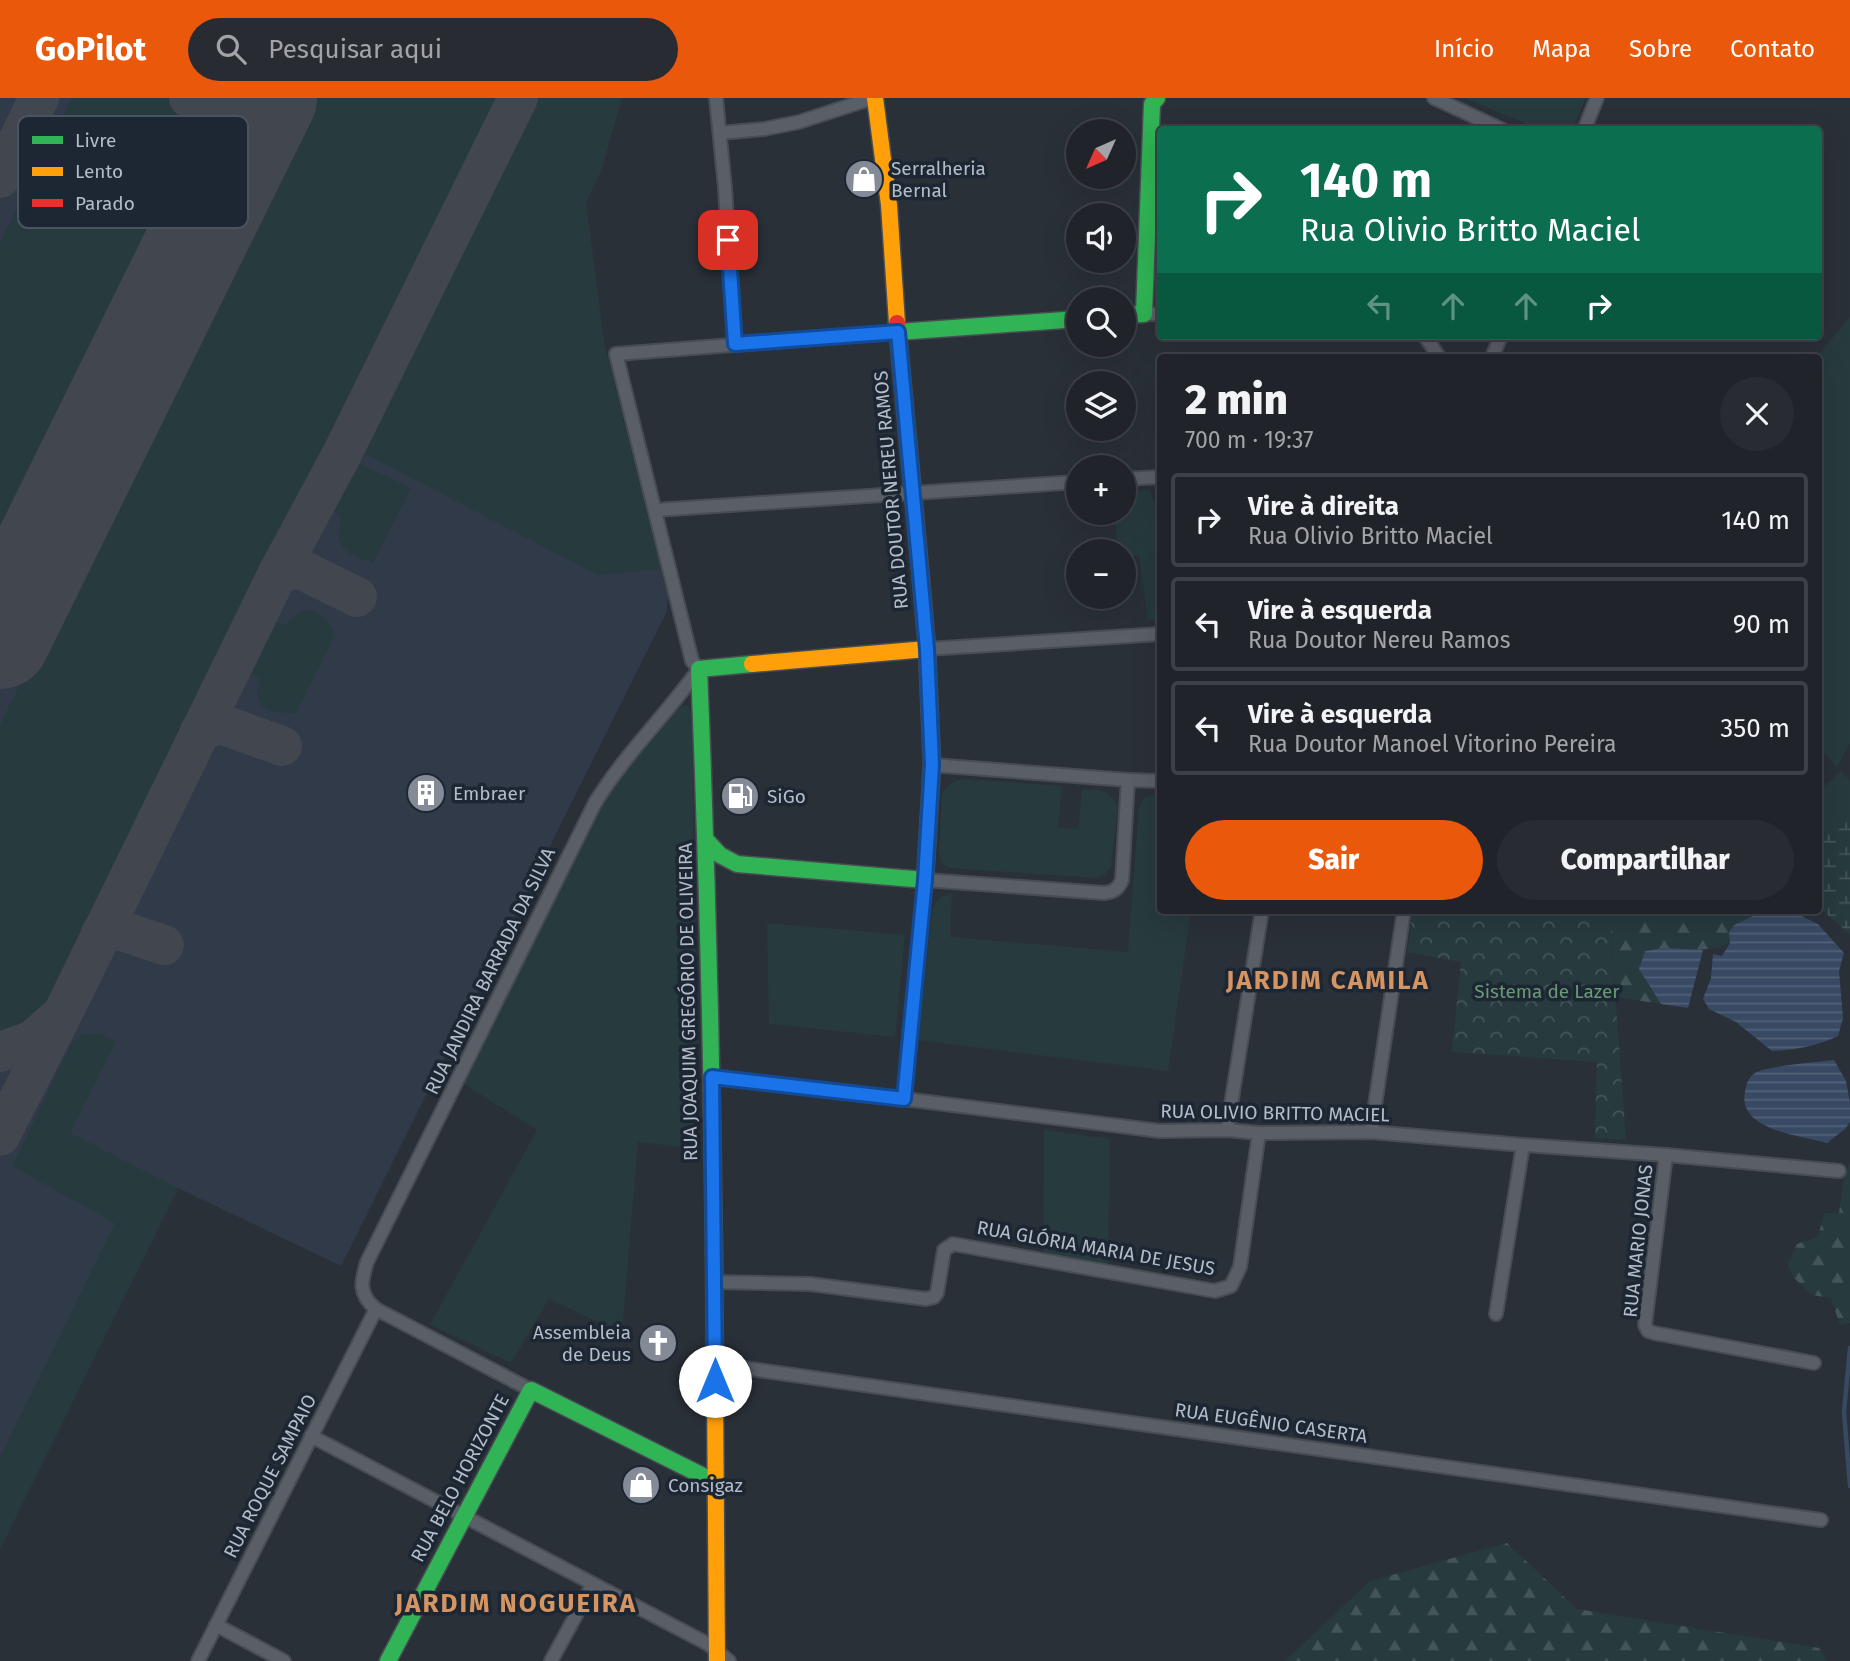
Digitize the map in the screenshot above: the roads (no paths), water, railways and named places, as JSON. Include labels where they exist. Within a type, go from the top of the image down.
[{"type":"street","points":[[716,98],[735,344],[1066,319]]},
{"type":"street","points":[[720,133],[764,129],[799,122],[874,98]]},
{"type":"street","name":"RUA DOUTOR NEREU RAMOS","points":[[874,98],[889,205],[927,649],[932,765],[925,880],[904,1099]]},
{"type":"street","points":[[1434,98],[1494,126]]},
{"type":"street","points":[[1586,126],[1597,98]]},
{"type":"street","points":[[1150,100],[1155,182],[1152,314]]},
{"type":"street","name":"RUA JOAQUIM GREGÓRIO DE OLIVEIRA","points":[[718,1651],[712,1077],[699,668],[692,661],[616,354],[735,344]]},
{"type":"street","points":[[1136,478],[1157,477]]},
{"type":"street","points":[[656,510],[1066,483]]},
{"type":"street","points":[[699,668],[927,649],[1157,634]]},
{"type":"street","points":[[908,651],[918,655],[928,670]]},
{"type":"street","name":"RUA JANDIRA BARRADA DA SILVA","points":[[376,1309],[364,1296],[362,1279],[367,1262],[595,803],[623,761],[699,668]]},
{"type":"street","points":[[932,765],[1157,782]]},
{"type":"street","points":[[706,840],[721,857],[737,864],[1112,892],[1122,880],[1128,780]]},
{"type":"street","points":[[708,895],[719,873],[726,867],[737,864]]},
{"type":"street","points":[[1227,1130],[1261,914]]},
{"type":"street","points":[[1371,1132],[1403,914]]},
{"type":"street","name":"RUA OLIVIO BRITTO MACIEL","points":[[712,1077],[1160,1131],[1371,1132],[1839,1171]]},
{"type":"street","name":"RUA GLÓRIA MARIA DE JESUS","points":[[714,1282],[810,1284],[926,1300],[937,1293],[944,1250],[953,1244],[1215,1291],[1231,1286],[1240,1267],[1259,1133]]},
{"type":"street","points":[[1496,1314],[1522,1146]]},
{"type":"street","name":"RUA MARIO JONAS","points":[[1667,1155],[1645,1325],[1648,1331],[1814,1363]]},
{"type":"street","points":[[376,1309],[717,1483]]},
{"type":"street","name":"RUA ROQUE SAMPAIO","points":[[198,1661],[376,1309]]},
{"type":"street","name":"RUA EUGÊNIO CASERTA","points":[[715,1364],[1821,1520]]},
{"type":"street","name":"RUA BELO HORIZONTE","points":[[388,1661],[531,1390]]},
{"type":"street","points":[[311,1436],[718,1651]]},
{"type":"street","points":[[551,1661],[593,1584]]},
{"type":"street","points":[[216,1625],[284,1661]]},
{"type":"water","points":[[1757,914],[1797,914],[1818,924],[1844,953],[1839,971],[1843,1018],[1838,1036],[1806,1047],[1772,1051],[1736,1022],[1709,1009],[1703,999],[1711,978],[1713,954],[1722,956],[1730,943],[1729,932],[1734,925]]},
{"type":"water","points":[[1665,948],[1703,950],[1688,1008],[1661,1004],[1639,969],[1645,951]]},
{"type":"water","points":[[1834,1060],[1846,1081],[1850,1122],[1827,1143],[1773,1129],[1751,1115],[1745,1105],[1747,1084],[1755,1073],[1781,1066]]},
{"type":"waterway","points":[[1850,1348],[1844,1412],[1850,1486]]},
{"type":"place","name":"Serralheria Bernal","points":[[864,179]]},
{"type":"place","name":"Embraer","points":[[426,793]]},
{"type":"place","name":"SiGo","points":[[740,796]]},
{"type":"place","name":"Assembleia de Deus","points":[[658,1343]]},
{"type":"place","name":"Consigaz","points":[[641,1485]]},
{"type":"district","name":"JARDIM CAMILA","points":[[1328,980]]},
{"type":"district","name":"JARDIM NOGUEIRA","points":[[516,1603]]},
{"type":"park label","name":"Sistema de Lazer","points":[[1547,991]]}]
